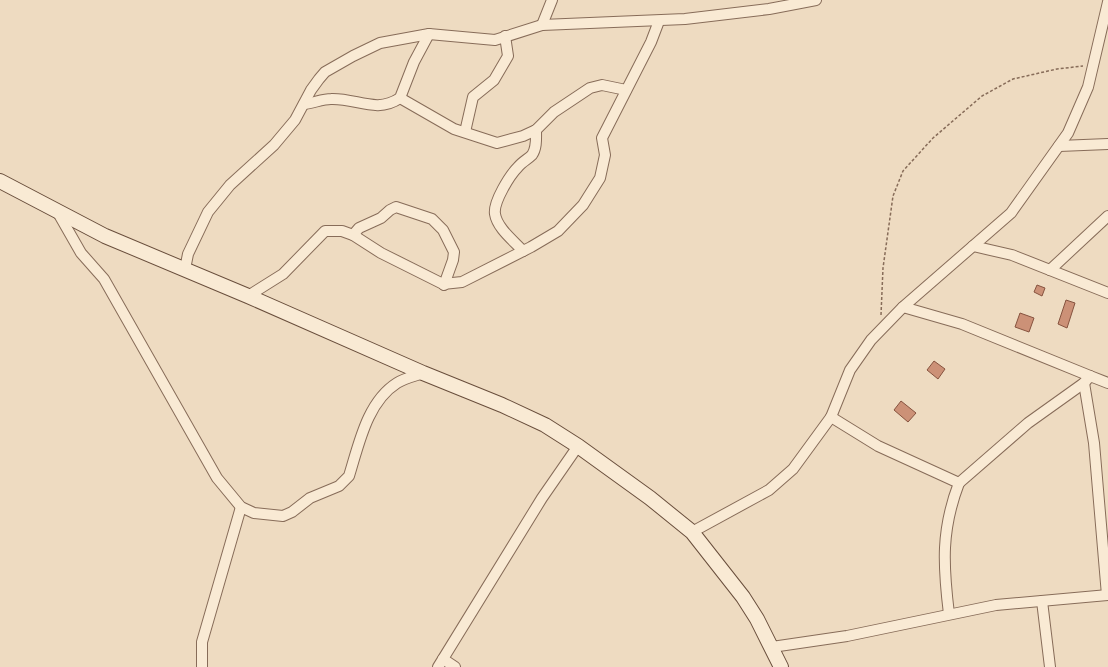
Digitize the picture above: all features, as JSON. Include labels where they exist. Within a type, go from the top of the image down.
[{"type":"street","points":[[542,25],[552,0]]},
{"type":"street","points":[[185,269],[188,254],[208,212],[230,185],[274,145],[295,120],[318,78],[325,72],[353,56],[380,43],[429,34],[495,40],[542,25],[659,21],[730,14],[816,0]]},
{"type":"street","points":[[692,532],[768,490],[793,469],[831,417],[850,370],[880,329],[903,307],[1011,213],[1068,133],[1077,114],[1088,87],[1108,2]]},
{"type":"street","points":[[248,296],[283,274],[326,231],[342,231],[353,235],[381,253],[444,284],[462,282],[523,251],[558,231],[583,205],[600,178],[606,151],[602,139],[651,42],[659,21]]},
{"type":"street","points":[[304,104],[329,99],[345,99],[382,107],[400,98],[414,62],[429,34]]},
{"type":"street","points":[[465,132],[473,97],[494,80],[508,56],[505,36]]},
{"type":"street","points":[[400,98],[454,129],[490,142],[497,143],[524,136],[536,130],[554,112],[590,88],[602,86],[626,90]]},
{"type":"street","points":[[523,251],[499,225],[495,214],[496,205],[516,168],[532,155],[536,142],[536,130]]},
{"type":"street","points":[[1059,146],[1108,144]]},
{"type":"street","points":[[0,181],[105,236],[248,296],[423,373],[502,405],[544,425],[578,446],[650,498],[692,532],[743,597],[772,647],[781,667]]},
{"type":"street","points":[[353,235],[359,228],[381,218],[396,207],[432,219],[443,230],[454,252],[453,260],[444,284]]},
{"type":"street","points":[[57,211],[81,253],[104,279],[217,478],[241,507],[254,514],[283,516],[292,512],[310,498],[339,486],[349,476],[365,424],[381,399],[398,383],[423,373]]},
{"type":"street","points":[[1050,270],[1108,216]]},
{"type":"street","points":[[973,246],[1012,255],[1108,293]]},
{"type":"street","points":[[903,307],[962,324],[1087,380],[1108,383]]},
{"type":"street","points":[[949,614],[945,584],[944,549],[950,507],[959,483],[1028,423],[1087,380]]},
{"type":"street","points":[[772,647],[847,636],[949,614],[996,606],[1108,595],[1097,464],[1087,380]]},
{"type":"street","points":[[831,417],[878,446],[959,483]]},
{"type":"street","points":[[455,667],[441,663],[542,498],[578,446]]},
{"type":"street","points":[[202,667],[202,642],[241,507]]},
{"type":"street","points":[[1042,601],[1050,667]]},
{"type":"path","points":[[880,329],[883,268],[893,196],[903,171],[933,138],[982,96],[1013,79],[1057,69],[1093,66]]},
{"type":"building","points":[[1037,285],[1045,288],[1042,296],[1034,292]]},
{"type":"building","points":[[1066,300],[1075,303],[1067,328],[1058,324]]},
{"type":"building","points":[[1020,313],[1034,318],[1029,332],[1015,327]]},
{"type":"building","points":[[934,361],[945,369],[938,379],[927,370]]},
{"type":"building","points":[[901,401],[916,413],[908,422],[894,410]]}]
